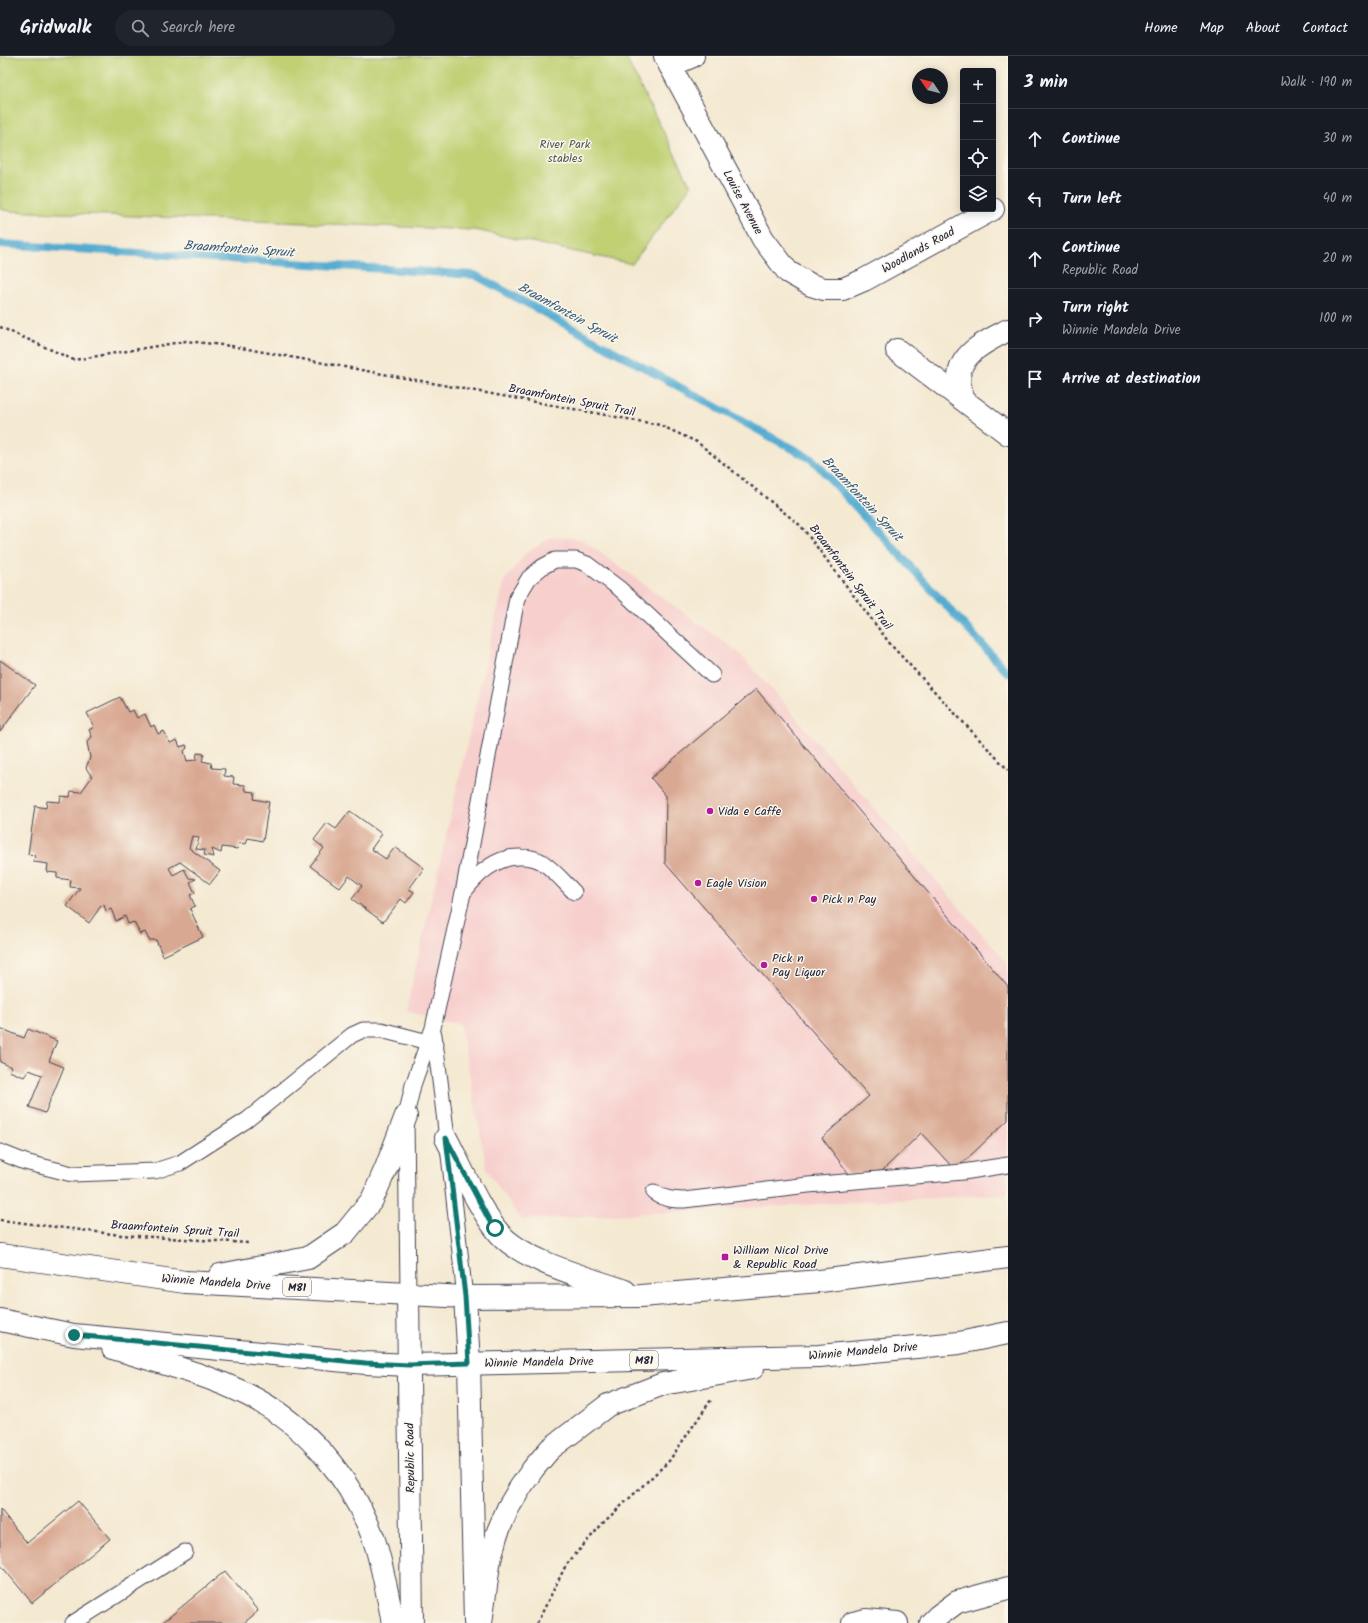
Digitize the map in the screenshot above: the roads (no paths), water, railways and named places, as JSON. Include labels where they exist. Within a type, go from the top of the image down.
[{"type":"main road","points":[[668,61],[693,56]]},
{"type":"main road","name":"Louise Avenue","points":[[668,61],[763,239],[788,272],[810,285],[824,289],[843,289],[864,280]]},
{"type":"main road","name":"Woodlands Road","points":[[996,207],[1008,200]]},
{"type":"main road","name":"Woodlands Road","points":[[864,280],[988,212]]},
{"type":"main road","points":[[963,399],[959,378],[963,364],[971,353],[988,341],[1008,330]]},
{"type":"main road","points":[[898,350],[1008,434]]},
{"type":"main road","points":[[185,1282],[308,1258],[345,1234],[372,1200],[406,1116]]},
{"type":"main road","points":[[446,1138],[489,1220],[501,1235],[520,1250],[550,1264],[641,1296]]},
{"type":"main road","name":"Winnie Mandela Drive","points":[[0,1255],[185,1282],[465,1296],[641,1296],[820,1281],[1008,1257]]},
{"type":"main road","name":"Republic Road","points":[[408,1294],[412,1623]]},
{"type":"main road","points":[[465,1296],[469,1363],[475,1623]]},
{"type":"main road","name":"Winnie Mandela Drive","points":[[0,1320],[74,1335],[366,1363],[409,1365],[819,1356],[959,1343],[1008,1333]]},
{"type":"main road","points":[[74,1335],[204,1377],[248,1395],[288,1419],[325,1454],[360,1505],[374,1538],[388,1595],[393,1623]]},
{"type":"main road","points":[[481,1623],[489,1564],[496,1536],[508,1508],[533,1469],[559,1441],[608,1405],[663,1384],[819,1356]]},
{"type":"main road","points":[[931,1623],[956,1602],[1008,1588]]},
{"type":"main road","points":[[853,1623],[866,1620],[897,1623]]},
{"type":"lane","points":[[408,1294],[406,1116],[413,1085],[432,1038],[463,893],[517,598],[529,578],[542,567],[555,560],[576,560],[587,564],[620,588],[712,675]]},
{"type":"lane","points":[[463,893],[472,881],[488,867],[511,856],[531,857],[542,862],[574,892]]},
{"type":"lane","points":[[0,1152],[25,1162],[72,1174],[155,1171],[180,1163],[247,1120],[352,1036],[363,1030],[381,1030],[432,1038]]},
{"type":"lane","points":[[432,1038],[443,1094],[446,1138],[465,1296]]},
{"type":"lane","points":[[654,1192],[659,1196],[672,1200],[684,1200],[808,1185],[963,1172],[1008,1165]]},
{"type":"lane","points":[[73,1623],[185,1552]]},
{"type":"waterway","name":"Braamfontein Spruit","points":[[0,244],[475,275],[813,460],[1008,673]]},
{"type":"place","name":"Vida e Caffe","points":[[710,811]]},
{"type":"place","name":"Eagle Vision","points":[[698,883]]},
{"type":"place","name":"Pick n Pay","points":[[814,899]]},
{"type":"place","name":"Pick n Pay Liquor","points":[[764,965]]},
{"type":"place","name":"William Nicol Drive & Republic Road","points":[[725,1257]]},
{"type":"park label","name":"River Park stables","points":[[565,151]]}]
